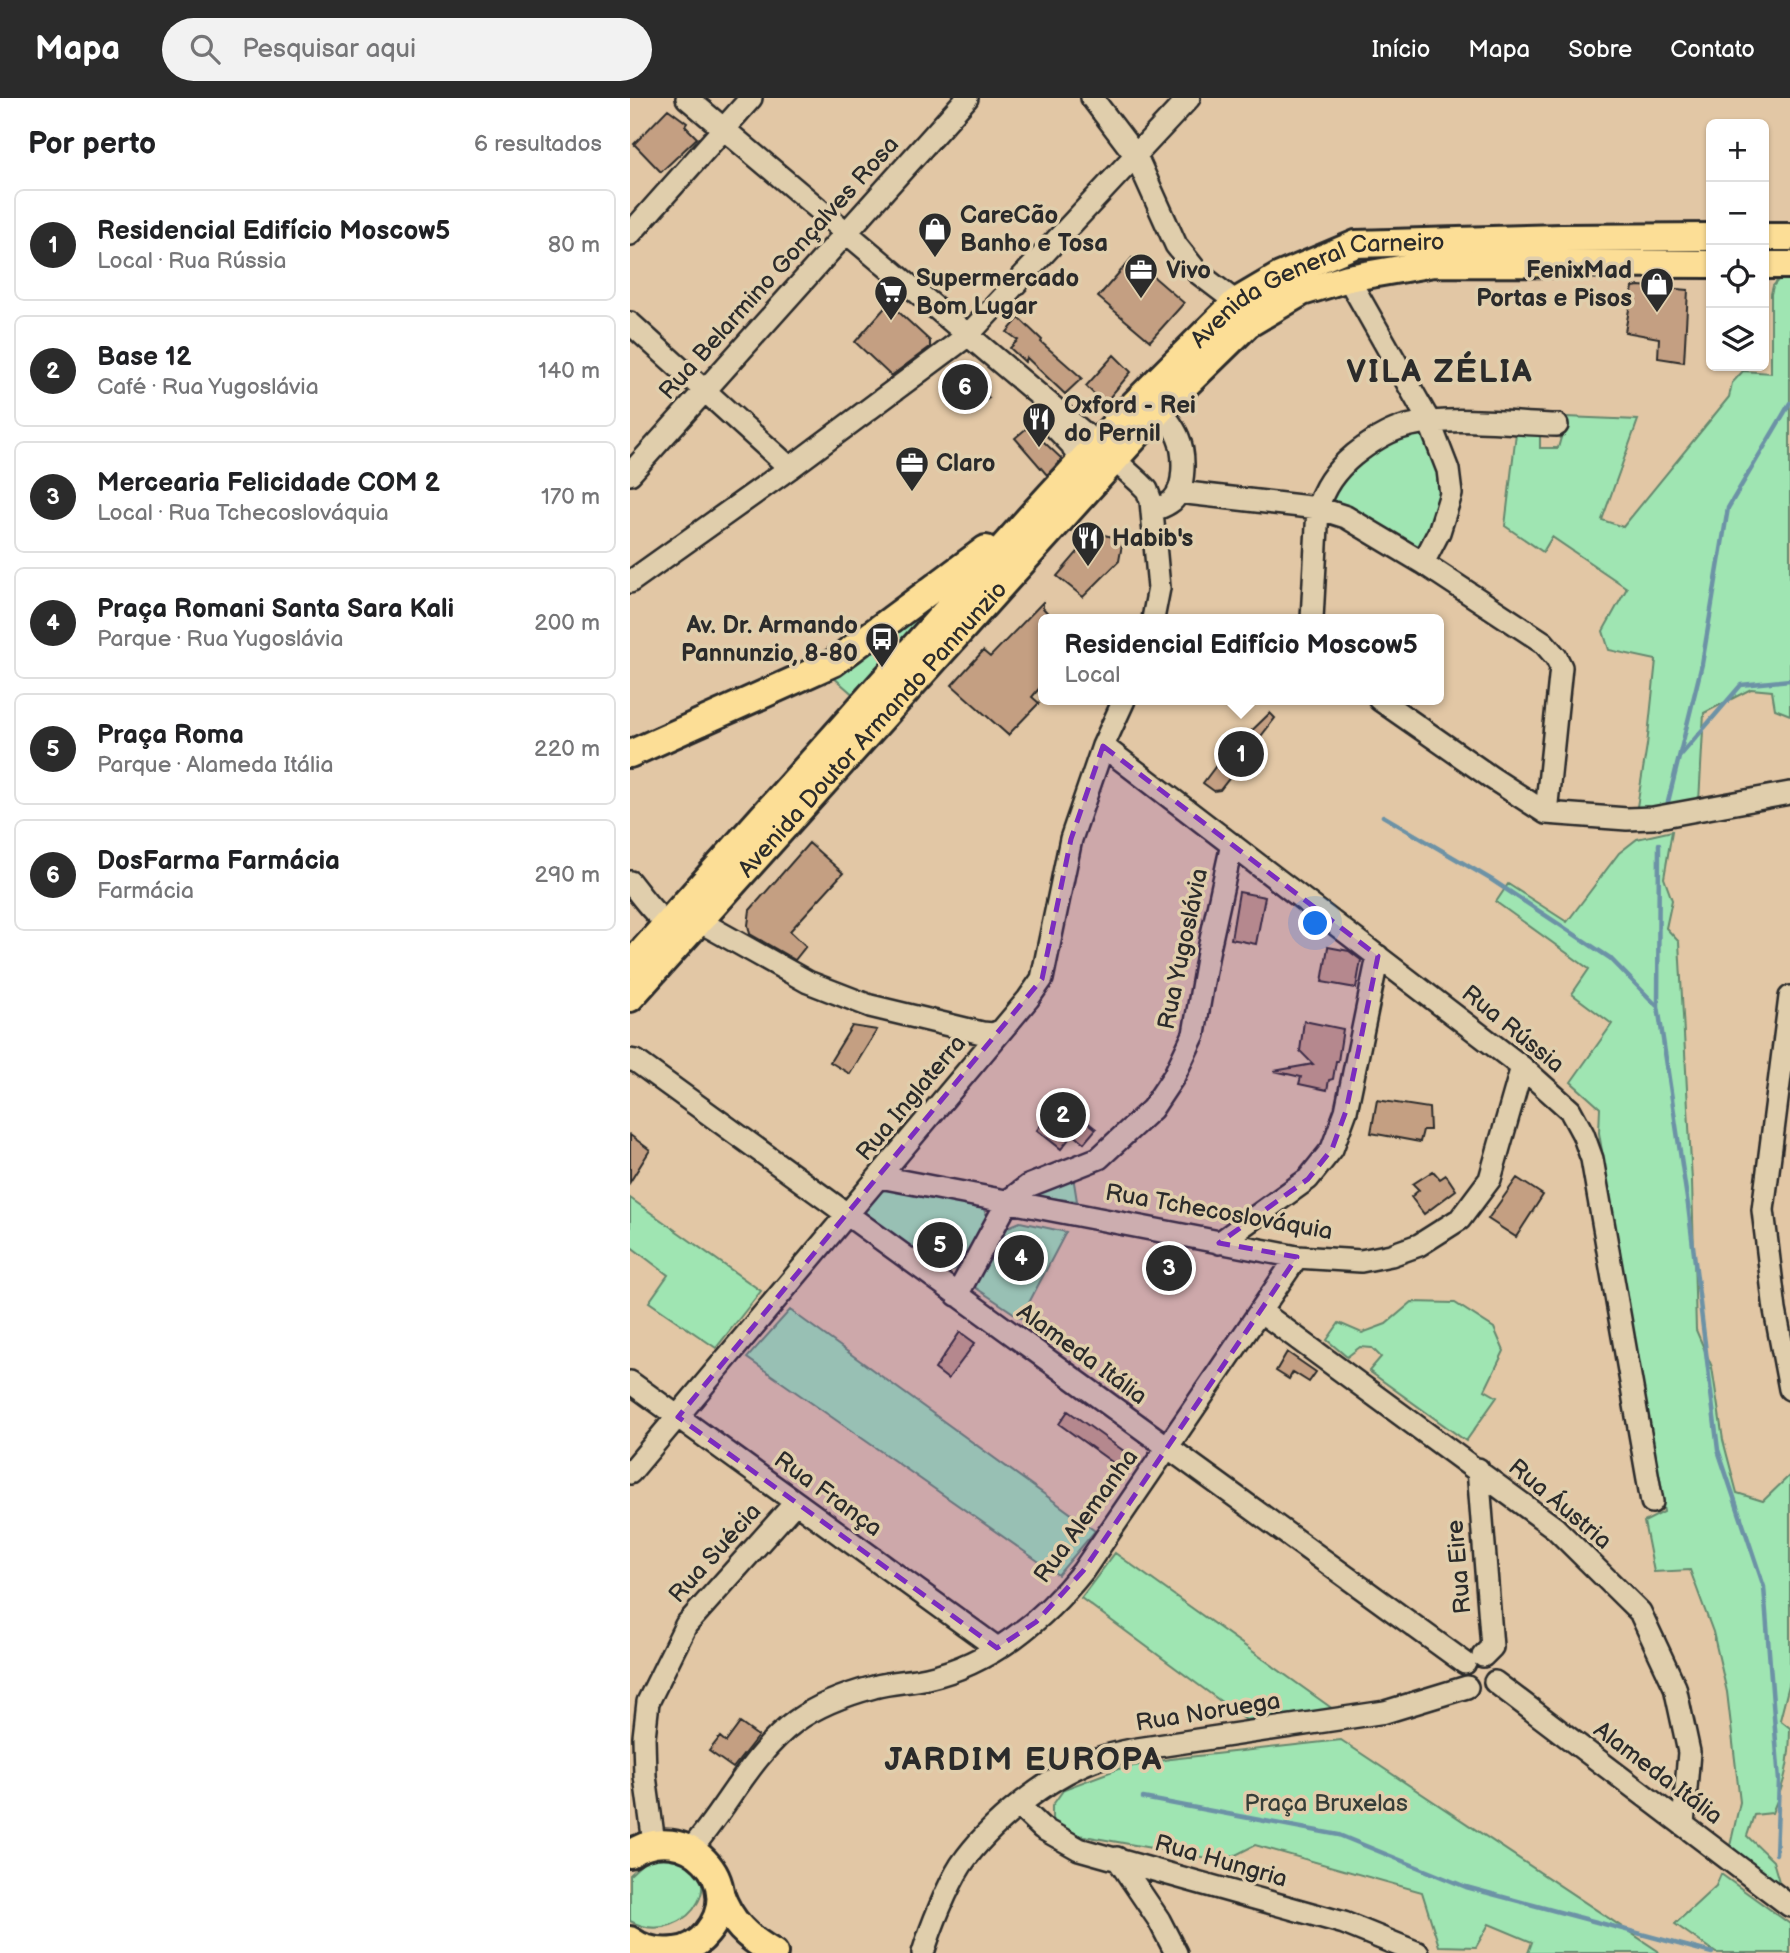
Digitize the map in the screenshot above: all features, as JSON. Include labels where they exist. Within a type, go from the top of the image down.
[{"type":"main road","name":"Avenida General Carneiro","points":[[1097,456],[1156,381],[1236,302],[1279,276],[1356,244],[1706,237]]},
{"type":"main road","points":[[1769,237],[1790,237]]},
{"type":"main road","name":"Avenida General Carneiro","points":[[1097,456],[1161,409],[1248,324],[1302,292],[1348,278],[1434,263],[1706,264]]},
{"type":"main road","points":[[1769,265],[1790,265]]},
{"type":"main road","name":"Avenida Doutor Armando Pannunzio","points":[[630,998],[684,925],[1032,515],[1097,456]]},
{"type":"main road","name":"Avenida Doutor Armando Pannunzio","points":[[630,965],[684,925],[1097,456]]},
{"type":"main road","points":[[630,754],[833,663],[1032,515]]},
{"type":"main road","points":[[638,1848],[675,1843],[691,1849],[705,1860],[715,1875],[731,1919],[743,1932],[774,1953]]},
{"type":"main road","points":[[630,1940],[649,1951],[664,1953],[690,1948],[710,1930],[716,1918],[720,1894]]},
{"type":"main road","points":[[680,1951],[709,1953]]},
{"type":"street","points":[[687,98],[967,336],[1097,456],[1147,490],[1152,511],[1159,588],[1154,614]]},
{"type":"street","points":[[630,234],[751,98]]},
{"type":"street","name":"Rua Belarmino Gonçalves Rosa","points":[[630,474],[967,98]]},
{"type":"street","points":[[1092,98],[1136,156],[1176,245],[1198,273],[1236,302]]},
{"type":"street","points":[[634,574],[790,468],[967,336],[1189,98]]},
{"type":"street","points":[[1348,278],[1429,421],[1448,470],[1451,495],[1423,563]]},
{"type":"street","points":[[630,323],[790,468]]},
{"type":"street","points":[[1152,511],[1173,500],[1178,492],[1182,450],[1178,435],[1161,409]]},
{"type":"street","points":[[1312,614],[1318,508],[1321,496],[1340,466],[1373,440],[1401,428],[1429,421],[1557,425]]},
{"type":"street","points":[[1178,492],[1318,508],[1346,517],[1423,563],[1543,642],[1561,667],[1546,813]]},
{"type":"street","name":"Rua Inglaterra","points":[[630,1473],[880,1177],[1042,978],[1071,839],[1103,746],[1122,705]]},
{"type":"street","points":[[1387,705],[1546,813],[1627,819],[1653,818],[1790,793]]},
{"type":"street","name":"Rua Rússia","points":[[1103,746],[1522,1068],[1570,1110],[1592,1159],[1653,1502]]},
{"type":"street","name":"Rua Yugoslávia","points":[[957,1295],[1008,1201],[1028,1186],[1099,1158],[1152,1109],[1174,1076],[1194,1034],[1208,953],[1232,844]]},
{"type":"street","points":[[630,882],[656,914],[808,982],[870,1006],[982,1033],[994,1034],[1002,1030]]},
{"type":"street","points":[[1219,1242],[1308,1179],[1332,1149],[1346,1111],[1378,956]]},
{"type":"street","points":[[1790,997],[1763,1210],[1782,1309],[1790,1389]]},
{"type":"street","name":"Alameda Itália","points":[[632,1056],[1167,1448],[1474,1660]]},
{"type":"street","name":"Rua Tchecoslováquia","points":[[880,1177],[1297,1256],[1361,1261],[1391,1255],[1419,1245],[1460,1219],[1490,1179],[1522,1068]]},
{"type":"street","points":[[1769,1153],[1790,1148]]},
{"type":"street","name":"Rua Alemanha","points":[[691,1849],[769,1745],[797,1720],[824,1705],[875,1686],[926,1679],[963,1668],[1036,1622],[1061,1599],[1083,1571],[1297,1256]]},
{"type":"street","name":"Rua Áustria","points":[[1260,1311],[1555,1528],[1640,1612],[1675,1686],[1689,1752],[1683,1825]]},
{"type":"street","name":"Rua França","points":[[630,1382],[997,1648]]},
{"type":"street","name":"Rua Eire","points":[[1474,1660],[1492,1647],[1478,1469]]},
{"type":"street","name":"Rua Suécia","points":[[638,1848],[648,1702],[686,1625],[795,1503]]},
{"type":"street","points":[[1474,1660],[1495,1666],[1495,1682],[1482,1691],[1467,1687],[1461,1673],[1474,1660]]},
{"type":"street","name":"Alameda Itália","points":[[1495,1682],[1790,1906]]},
{"type":"street","name":"Rua Noruega","points":[[923,1953],[960,1866],[981,1840],[1019,1806],[1060,1777],[1094,1760],[1118,1753],[1385,1712],[1467,1687]]},
{"type":"street","name":"Rua Hungria","points":[[1019,1806],[1042,1828],[1079,1849],[1344,1923],[1418,1953]]},
{"type":"street","points":[[1117,1858],[1159,1920],[1176,1953]]},
{"type":"highlighted area","points":[[1103,746],[1378,956],[1346,1111],[1332,1149],[1308,1179],[1219,1243],[1297,1257],[1083,1571],[1036,1622],[997,1648],[678,1417],[1042,979],[1071,839]]},
{"type":"green space","points":[[1779,279],[1790,279],[1790,715],[1775,709],[1772,691],[1751,689],[1704,713],[1699,802],[1636,813],[1656,660],[1609,650],[1603,631],[1627,588],[1552,537],[1543,552],[1505,526],[1516,433],[1540,432],[1540,448],[1558,448],[1567,417],[1638,420],[1602,520],[1623,527],[1729,397],[1732,383],[1743,371],[1771,373],[1771,294]]},
{"type":"green space","points":[[1425,431],[1448,495],[1423,556],[1329,502],[1345,473],[1374,446]]},
{"type":"green space","points":[[970,571],[856,697],[832,676]]},
{"type":"green space","points":[[1672,831],[1664,878],[1672,900],[1666,928],[1679,942],[1692,1181],[1696,1330],[1712,1367],[1723,1440],[1737,1493],[1763,1501],[1790,1475],[1790,1681],[1780,1720],[1790,1728],[1788,1762],[1772,1813],[1754,1815],[1747,1836],[1773,1861],[1780,1885],[1730,1846],[1740,1802],[1727,1692],[1713,1632],[1690,1570],[1654,1572],[1644,1522],[1664,1512],[1599,1133],[1600,1108],[1571,1082],[1612,1024],[1572,994],[1589,969],[1496,902],[1508,884],[1567,922],[1619,853],[1637,839]]},
{"type":"green space","points":[[1073,1176],[1077,1201],[1031,1196]]},
{"type":"green space","points":[[890,1189],[983,1208],[988,1217],[958,1267],[947,1274],[866,1214],[863,1209],[875,1193]]},
{"type":"green space","points":[[630,1198],[761,1291],[716,1348],[649,1302],[668,1275],[630,1246]]},
{"type":"green space","points":[[1020,1222],[1066,1232],[1021,1318],[973,1286],[1008,1227]]},
{"type":"green space","points":[[1412,1302],[1455,1303],[1494,1328],[1504,1351],[1485,1390],[1497,1397],[1466,1441],[1369,1371],[1381,1357],[1372,1348],[1360,1347],[1347,1357],[1327,1340],[1339,1323],[1362,1333],[1386,1324]]},
{"type":"green space","points":[[790,1310],[1095,1531],[1058,1575],[747,1358]]},
{"type":"green space","points":[[1115,1553],[1333,1709],[1246,1720],[1081,1598]]},
{"type":"green space","name":"Praça Bruxelas","points":[[1341,1740],[1659,1953],[1528,1953],[1532,1942],[1489,1924],[1476,1947],[1439,1946],[1422,1892],[1255,1845],[1224,1861],[1073,1834],[1052,1821],[1052,1806],[1064,1789],[1118,1769],[1170,1759]]},
{"type":"green space","points":[[656,1858],[683,1862],[697,1873],[702,1887],[698,1902],[687,1915],[671,1925],[652,1928],[630,1921],[630,1875],[643,1863]]},
{"type":"green space","points":[[1721,1874],[1790,1924],[1790,1953],[1716,1953],[1675,1924],[1716,1886]]},
{"type":"building","points":[[668,109],[687,123],[685,126],[697,138],[661,172],[634,144]]},
{"type":"building","name":"Vivo","points":[[1132,258],[1184,303],[1150,341],[1098,297]]},
{"type":"building","name":"FenixMad Portas e Pisos","points":[[1633,287],[1688,290],[1684,362],[1658,358],[1659,338],[1625,332]]},
{"type":"building","name":"Supermercado Bom Lugar","points":[[889,303],[930,341],[930,347],[891,376],[855,342]]},
{"type":"building","points":[[1019,318],[1041,342],[1082,378],[1065,394],[1027,358],[1025,362],[1010,348],[1018,340],[1007,332]]},
{"type":"building","points":[[1114,355],[1131,372],[1104,404],[1086,386]]},
{"type":"building","points":[[972,375],[989,398],[968,412],[953,389]]},
{"type":"building","name":"Oxford - Rei do Pernil","points":[[1028,427],[1062,459],[1047,475],[1015,438]]},
{"type":"building","name":"Habib's","points":[[1094,533],[1123,539],[1119,561],[1083,597],[1057,576]]},
{"type":"building","points":[[1043,602],[1043,608],[1048,614],[1038,614],[1038,690],[1032,697],[1038,704],[1008,735],[952,685],[983,651],[990,657]]},
{"type":"building","points":[[1270,713],[1275,718],[1251,749],[1239,743]]},
{"type":"building","points":[[1218,763],[1231,776],[1220,790],[1214,791],[1203,783]]},
{"type":"building","points":[[809,843],[843,873],[790,931],[806,946],[795,960],[750,934],[748,925],[750,910]]},
{"type":"building","points":[[1239,892],[1265,897],[1256,944],[1231,939]]},
{"type":"building","points":[[1328,947],[1349,951],[1361,960],[1356,988],[1322,982]]},
{"type":"building","points":[[1304,1021],[1343,1029],[1338,1061],[1327,1090],[1299,1084],[1301,1077],[1274,1071],[1313,1064],[1300,1051]]},
{"type":"building","points":[[852,1026],[877,1030],[850,1074],[830,1062]]},
{"type":"building","points":[[1060,1100],[1096,1129],[1084,1143],[1073,1134],[1061,1149],[1037,1130]]},
{"type":"building","points":[[1377,1100],[1429,1108],[1430,1130],[1423,1130],[1420,1142],[1371,1133]]},
{"type":"building","points":[[630,1135],[650,1150],[630,1182]]},
{"type":"building","points":[[1433,1171],[1440,1179],[1446,1175],[1456,1190],[1424,1214],[1411,1197],[1419,1190],[1413,1184]]},
{"type":"building","points":[[1517,1178],[1543,1195],[1516,1237],[1488,1219]]},
{"type":"building","points":[[960,1332],[975,1343],[948,1379],[935,1369]]},
{"type":"building","points":[[1287,1352],[1316,1372],[1309,1382],[1293,1372],[1289,1379],[1276,1371]]},
{"type":"building","points":[[1068,1411],[1135,1459],[1126,1472],[1059,1424]]},
{"type":"building","points":[[740,1723],[758,1736],[733,1768],[709,1751],[720,1737],[726,1742]]},
{"type":"waterway","points":[[1666,810],[1702,664],[1728,508],[1790,403]]},
{"type":"waterway","points":[[1680,756],[1741,685],[1790,680]]},
{"type":"waterway","points":[[1383,816],[1492,880],[1610,958],[1657,1006]]},
{"type":"waterway","points":[[1659,844],[1658,1006],[1688,1205],[1718,1450],[1764,1587],[1779,1781],[1776,1854]]},
{"type":"waterway","points":[[1143,1798],[1339,1835],[1466,1887],[1712,1953]]},
{"type":"place","name":"CareCão Banho e Tosa","points":[[935,259]]},
{"type":"place","name":"Vivo","points":[[1141,300]]},
{"type":"place","name":"FenixMad Portas e Pisos","points":[[1657,314]]},
{"type":"place","name":"Supermercado Bom Lugar","points":[[891,322]]},
{"type":"place","name":"DosFarma Farmácia","points":[[965,387]]},
{"type":"place","name":"Oxford - Rei do Pernil","points":[[1039,449]]},
{"type":"place","name":"Claro","points":[[912,493]]},
{"type":"place","name":"Habib's","points":[[1088,568]]},
{"type":"place","name":"Av. Dr. Armando Pannunzio, 8-80","points":[[882,669]]},
{"type":"place","name":"Residencial Edifício Moscow5","points":[[1241,754]]},
{"type":"place","name":"Base 12","points":[[1063,1115]]},
{"type":"place","name":"Praça Roma","points":[[940,1245]]},
{"type":"place","name":"Praça Romani Santa Sara Kali","points":[[1021,1258]]},
{"type":"place","name":"Mercearia Felicidade COM 2","points":[[1169,1268]]},
{"type":"district","name":"VILA ZÉLIA","points":[[1440,372]]},
{"type":"district","name":"JARDIM EUROPA","points":[[1024,1760]]}]
